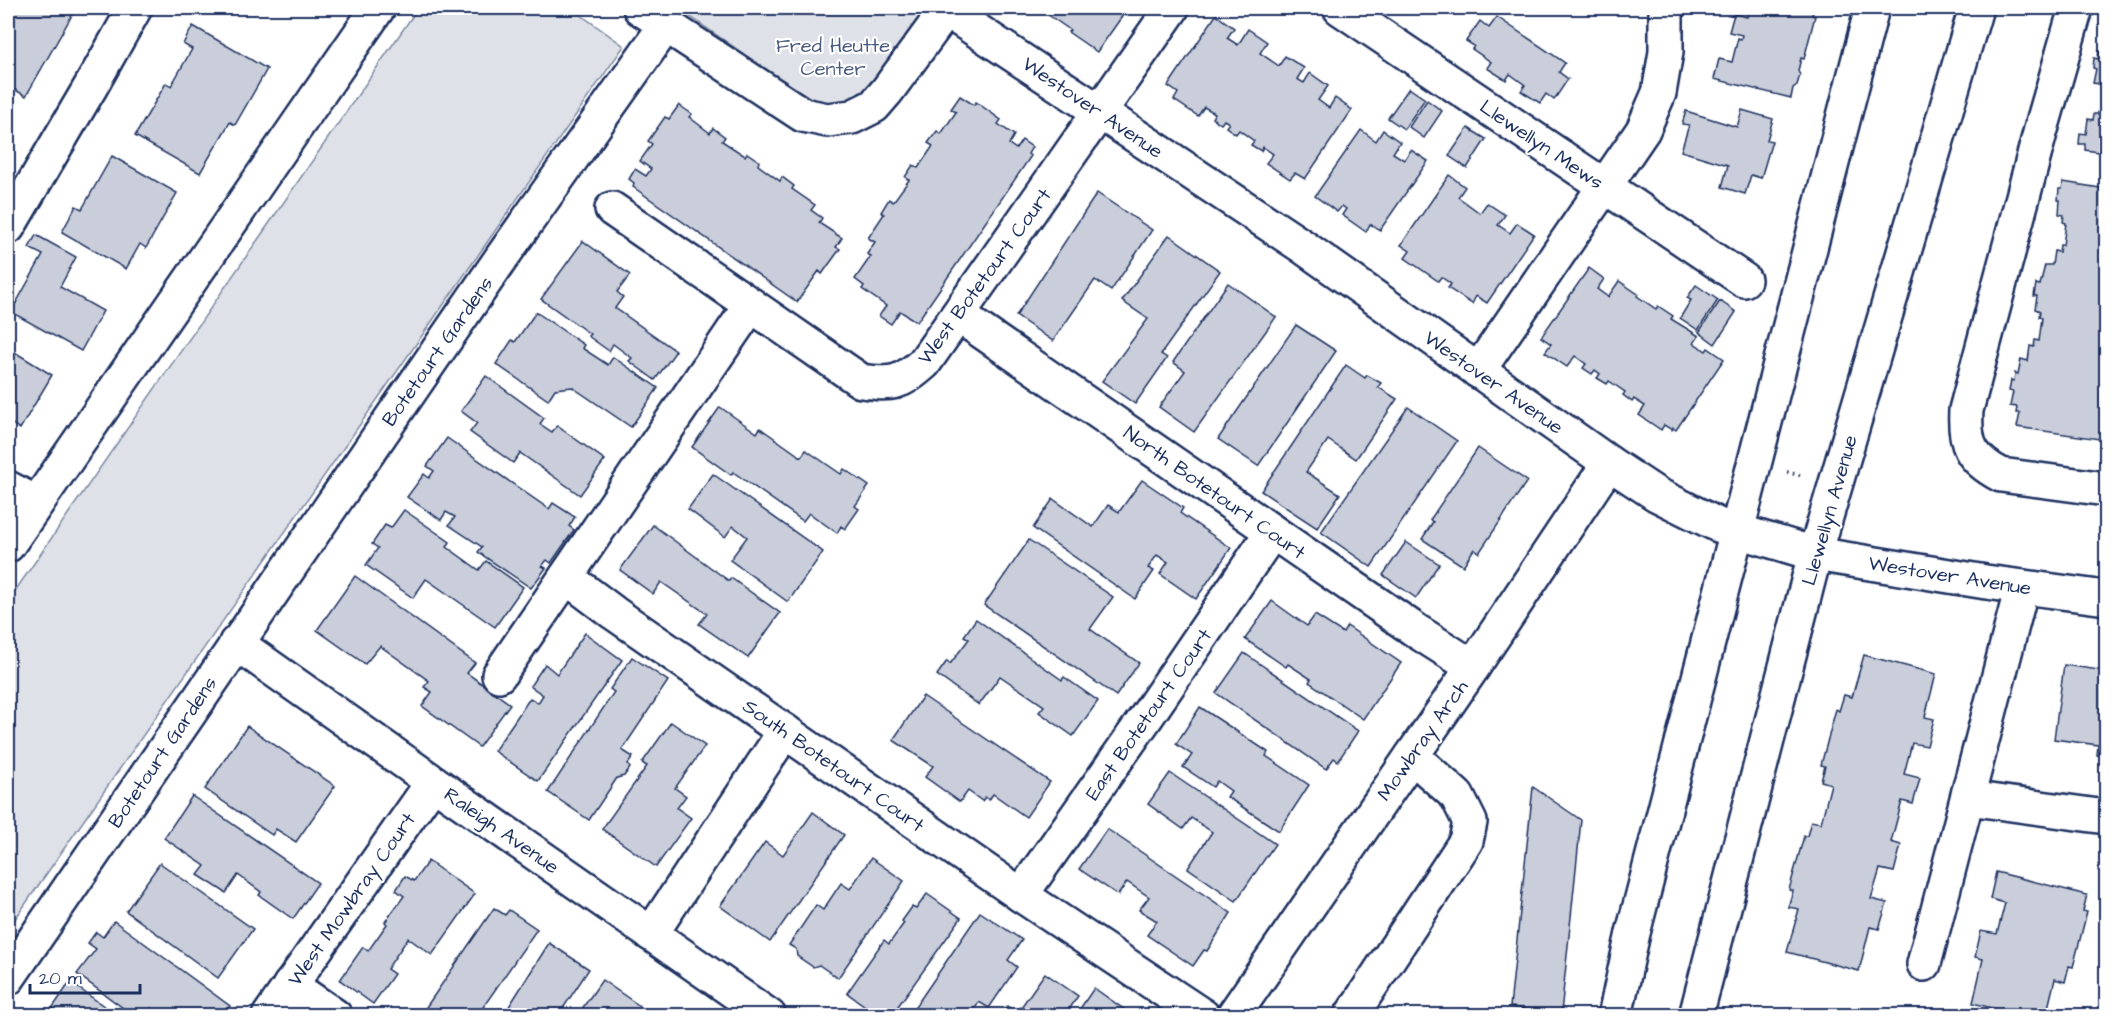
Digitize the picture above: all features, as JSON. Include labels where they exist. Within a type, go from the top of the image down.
[{"type":"street","points":[[8,227],[135,8]]},
{"type":"street","points":[[8,545],[378,8]]},
{"type":"street","points":[[1100,112],[1172,8]]},
{"type":"street","name":"Llewellyn Mews","points":[[1340,8],[1744,280]]},
{"type":"street","points":[[1478,371],[1643,130],[1659,93],[1666,52],[1666,8]]},
{"type":"street","points":[[1615,1016],[1633,933],[1872,8]]},
{"type":"street","name":"Llewellyn Avenue","points":[[1696,1016],[1815,554],[1976,8]]},
{"type":"street","points":[[2076,8],[1969,399],[1965,432],[1972,452],[1986,467],[2001,475],[2106,489]]},
{"type":"street","name":"Westover Avenue","points":[[947,9],[1302,246],[1656,494],[1718,525],[1815,554],[2106,598]]},
{"type":"street","name":"Botetourt Gardens","points":[[8,978],[495,266],[653,16],[803,115],[827,120],[852,117],[874,106],[947,9]]},
{"type":"street","name":"West Botetourt Court","points":[[612,209],[861,381],[887,384],[908,378],[924,363],[1100,112]]},
{"type":"street","points":[[499,675],[751,305]]},
{"type":"street","name":"North Botetourt Court","points":[[958,315],[1418,632],[1473,667]]},
{"type":"street","name":"Mowbray Arch","points":[[1233,1016],[1473,667],[1609,463]]},
{"type":"street","points":[[8,488],[36,503]]},
{"type":"street","name":"East Botetourt Court","points":[[1021,895],[1147,716],[1272,532]]},
{"type":"street","name":"South Botetourt Court","points":[[566,577],[614,613],[1021,895],[1203,1016]]},
{"type":"street","points":[[1924,964],[2022,587]]},
{"type":"street","name":"Raleigh Avenue","points":[[236,643],[769,1016]]},
{"type":"street","points":[[651,934],[785,731]]},
{"type":"street","points":[[1351,1016],[1466,841],[1470,822],[1457,796],[1412,756]]},
{"type":"street","name":"West Mowbray Court","points":[[269,1016],[433,782]]},
{"type":"street","points":[[1968,798],[2106,817]]},
{"type":"street","points":[[290,985],[335,1016]]},
{"type":"green space","points":[[418,8],[571,8],[624,46],[8,929],[8,601]]},
{"type":"green space","name":"Fred Heutte Center","points":[[678,8],[931,8],[876,88],[832,108],[814,103]]},
{"type":"building","points":[[8,8],[76,8],[26,96],[8,86]]},
{"type":"building","points":[[1041,8],[1128,8],[1097,52],[1068,32],[1070,30]]},
{"type":"building","points":[[1749,8],[1814,8],[1812,15],[1815,16],[1804,59],[1801,58],[1798,71],[1800,75],[1791,98],[1714,79],[1719,59],[1732,62],[1738,38],[1741,39],[1742,35],[1729,32],[1734,14],[1747,17]]},
{"type":"building","points":[[1216,15],[1234,28],[1227,38],[1238,45],[1248,29],[1267,42],[1260,53],[1279,66],[1285,56],[1304,68],[1297,79],[1304,83],[1310,73],[1328,86],[1318,100],[1329,108],[1335,98],[1352,110],[1305,179],[1295,173],[1290,179],[1266,163],[1273,154],[1263,147],[1261,151],[1251,145],[1254,141],[1239,130],[1236,134],[1226,127],[1229,123],[1224,120],[1221,124],[1212,118],[1215,113],[1204,107],[1198,116],[1174,100],[1178,93],[1168,86]]},
{"type":"building","points":[[1497,17],[1565,63],[1559,72],[1568,79],[1554,100],[1546,94],[1540,103],[1521,91],[1525,85],[1510,74],[1506,80],[1487,68],[1491,62],[1472,49],[1474,46],[1466,41],[1480,21],[1489,28]]},
{"type":"building","points":[[193,26],[267,69],[235,125],[230,122],[200,173],[135,136],[166,83],[171,86],[192,49],[183,44]]},
{"type":"building","points":[[2106,43],[2106,153],[2085,150],[2085,144],[2079,144],[2080,133],[2086,134],[2088,119],[2093,120],[2094,114],[2098,114],[2101,91],[2099,90],[2100,84],[2093,83],[2096,69],[2093,68],[2094,58],[2098,59],[2099,51],[2105,52]]},
{"type":"building","points":[[1409,88],[1425,99],[1404,129],[1388,118]]},
{"type":"building","points":[[960,96],[974,105],[976,102],[1001,120],[998,124],[1014,135],[1009,144],[1016,149],[1022,140],[1032,147],[1028,154],[1031,156],[917,322],[900,311],[891,324],[879,316],[886,306],[862,289],[864,286],[855,279],[871,256],[867,254],[875,242],[868,238],[884,214],[881,212],[889,199],[893,202],[909,180],[905,177],[913,165],[918,168],[933,146],[928,143],[937,131],[941,134],[956,112],[951,109]]},
{"type":"building","points":[[1427,100],[1442,111],[1424,138],[1409,127]]},
{"type":"building","points":[[679,105],[692,114],[689,117],[710,133],[713,128],[725,137],[722,141],[745,156],[747,153],[759,161],[758,165],[780,181],[782,177],[794,186],[792,189],[815,205],[811,210],[822,218],[819,223],[842,238],[836,247],[840,249],[822,274],[819,271],[797,302],[633,187],[634,183],[629,179],[635,169],[646,176],[651,169],[640,161],[652,144],[648,141],[665,117],[669,119]]},
{"type":"building","points":[[1742,110],[1773,119],[1767,140],[1772,141],[1761,178],[1751,175],[1745,194],[1722,187],[1728,165],[1681,151],[1689,125],[1682,124],[1686,111],[1737,127]]},
{"type":"building","points":[[1468,128],[1486,139],[1467,168],[1449,156]]},
{"type":"building","points":[[1361,130],[1376,141],[1383,130],[1400,142],[1393,153],[1404,160],[1411,150],[1428,161],[1380,230],[1370,224],[1366,232],[1342,215],[1346,209],[1342,206],[1337,212],[1315,196]]},
{"type":"building","points":[[112,156],[177,193],[146,248],[140,244],[126,269],[62,232],[76,206],[82,209]]},
{"type":"building","points":[[1449,175],[1465,187],[1458,197],[1480,213],[1487,203],[1505,215],[1498,225],[1510,233],[1517,223],[1534,234],[1487,303],[1476,296],[1472,304],[1448,288],[1451,284],[1441,277],[1438,281],[1405,258],[1410,251],[1401,245]]},
{"type":"building","points":[[2063,182],[2106,189],[2106,415],[2102,414],[2099,439],[2017,427],[2020,413],[2016,413],[2017,407],[2010,406],[2013,392],[2009,391],[2011,380],[2014,381],[2015,373],[2018,374],[2021,359],[2028,361],[2030,346],[2034,347],[2035,340],[2039,341],[2042,318],[2039,317],[2040,311],[2035,309],[2036,284],[2040,285],[2045,265],[2052,265],[2054,251],[2059,252],[2060,245],[2063,245],[2066,223],[2063,222],[2064,215],[2059,214],[2060,200],[2058,200],[2059,189],[2062,189]]},
{"type":"building","points":[[1097,193],[1152,230],[1111,291],[1095,280],[1053,341],[1016,316]]},
{"type":"building","points":[[36,235],[76,257],[60,287],[103,311],[81,351],[11,312],[43,255],[29,248]]},
{"type":"building","points":[[1169,235],[1220,271],[1161,354],[1167,358],[1135,404],[1102,381],[1148,319],[1122,301]]},
{"type":"building","points":[[583,241],[630,275],[617,292],[623,297],[615,308],[676,351],[655,380],[629,361],[632,358],[613,344],[609,351],[588,336],[590,334],[541,299]]},
{"type":"building","points":[[1589,268],[1604,279],[1597,289],[1608,297],[1619,281],[1638,294],[1637,296],[1656,309],[1658,306],[1673,316],[1671,319],[1699,336],[1694,343],[1706,351],[1708,348],[1724,359],[1676,430],[1664,425],[1661,430],[1639,415],[1645,406],[1634,399],[1632,402],[1623,395],[1625,392],[1609,381],[1607,384],[1597,378],[1600,374],[1595,370],[1592,374],[1583,368],[1586,364],[1575,356],[1567,367],[1545,352],[1551,344],[1541,337]]},
{"type":"building","points":[[1228,283],[1276,317],[1194,432],[1159,407],[1185,371],[1173,362]]},
{"type":"building","points":[[1696,285],[1718,300],[1698,330],[1680,318],[1691,300],[1687,298]]},
{"type":"building","points":[[1720,301],[1736,312],[1715,344],[1699,332]]},
{"type":"building","points":[[536,312],[584,345],[582,348],[608,365],[613,357],[658,388],[631,427],[572,387],[555,389],[548,400],[496,364],[512,340],[515,342]]},
{"type":"building","points":[[1296,325],[1336,351],[1258,466],[1218,439]]},
{"type":"building","points":[[8,348],[52,375],[20,429],[8,421]]},
{"type":"building","points":[[1346,365],[1365,378],[1367,375],[1381,383],[1378,387],[1397,399],[1356,459],[1328,440],[1306,472],[1340,494],[1317,528],[1261,491]]},
{"type":"building","points":[[486,376],[544,418],[540,424],[552,432],[557,426],[605,460],[580,495],[520,453],[513,463],[470,432],[477,423],[461,411]]},
{"type":"building","points":[[720,407],[757,433],[760,428],[801,457],[806,450],[841,474],[844,469],[869,486],[855,506],[859,509],[845,529],[841,526],[837,533],[809,513],[803,521],[733,472],[731,475],[692,447]]},
{"type":"building","points":[[1408,407],[1457,441],[1371,567],[1321,532]]},
{"type":"building","points":[[447,438],[549,509],[553,503],[575,517],[569,526],[574,530],[551,563],[547,560],[542,566],[546,568],[531,588],[478,552],[482,547],[449,525],[455,517],[446,512],[441,520],[407,497],[424,474],[429,478],[434,471],[427,466]]},
{"type":"building","points":[[1478,448],[1527,481],[1479,553],[1474,549],[1463,566],[1422,539],[1433,522],[1430,520]]},
{"type":"building","points":[[713,474],[823,552],[788,602],[730,560],[747,537],[733,526],[725,537],[688,509]]},
{"type":"building","points":[[1142,480],[1183,508],[1180,513],[1231,548],[1196,599],[1160,574],[1168,562],[1157,555],[1148,568],[1154,571],[1135,599],[1033,528],[1053,499],[1093,527],[1108,505],[1119,512]]},
{"type":"building","points":[[404,510],[450,542],[447,547],[479,570],[486,561],[523,587],[495,627],[426,579],[413,598],[366,565],[378,548],[372,544],[385,525],[391,528]]},
{"type":"building","points":[[653,525],[729,581],[731,578],[780,613],[748,658],[699,624],[707,614],[661,582],[653,594],[620,570]]},
{"type":"building","points":[[1029,540],[1113,597],[1090,629],[1139,663],[1116,696],[984,605]]},
{"type":"building","points":[[1406,542],[1439,564],[1416,598],[1383,575]]},
{"type":"building","points":[[355,576],[475,663],[467,673],[510,704],[479,747],[422,706],[432,692],[424,687],[429,681],[380,646],[365,664],[317,630]]},
{"type":"building","points":[[1272,601],[1307,626],[1315,615],[1343,633],[1347,626],[1401,663],[1363,719],[1309,682],[1311,679],[1288,664],[1286,667],[1245,639]]},
{"type":"building","points":[[976,619],[1062,680],[1064,677],[1098,701],[1073,736],[1039,712],[1044,706],[1000,676],[979,705],[937,675],[947,661],[950,664],[969,639],[964,636]]},
{"type":"building","points":[[585,633],[622,660],[538,781],[494,751],[530,698],[538,703],[543,695],[530,686],[545,664],[557,674]]},
{"type":"building","points":[[1244,653],[1358,731],[1338,761],[1334,758],[1326,769],[1216,693]]},
{"type":"building","points":[[1864,655],[1936,674],[1925,717],[1934,719],[1927,746],[1912,743],[1904,774],[1920,778],[1913,804],[1902,801],[1891,842],[1901,845],[1894,872],[1880,869],[1871,899],[1887,903],[1879,929],[1870,927],[1859,971],[1787,952],[1799,909],[1788,907],[1793,891],[1789,890],[1804,836],[1807,836],[1811,821],[1821,823],[1831,784],[1821,781],[1825,766],[1821,765],[1836,709],[1839,711],[1844,695],[1852,697]]},
{"type":"building","points":[[632,657],[668,681],[622,750],[633,757],[628,764],[630,768],[624,776],[617,778],[589,820],[548,792],[614,692],[610,689]]},
{"type":"building","points":[[2064,665],[2106,671],[2106,756],[2097,755],[2098,745],[2054,739]]},
{"type":"building","points":[[923,696],[1050,782],[1026,817],[993,794],[989,800],[985,797],[982,801],[968,791],[960,802],[925,777],[933,766],[893,740]]},
{"type":"building","points":[[1200,707],[1268,752],[1266,756],[1309,785],[1279,831],[1227,797],[1231,791],[1217,781],[1213,787],[1183,767],[1192,755],[1176,744]]},
{"type":"building","points":[[671,722],[705,746],[675,788],[686,796],[677,808],[691,818],[656,867],[602,829],[647,766],[642,763]]},
{"type":"building","points":[[247,726],[335,786],[296,842],[276,829],[272,835],[205,789]]},
{"type":"building","points":[[1170,773],[1275,844],[1236,901],[1188,868],[1212,832],[1191,818],[1183,829],[1148,804]]},
{"type":"building","points":[[1533,787],[1581,820],[1561,1013],[1510,1007]]},
{"type":"building","points":[[192,796],[318,883],[293,919],[259,895],[261,892],[238,875],[226,893],[198,875],[205,866],[164,838]]},
{"type":"building","points":[[813,812],[844,835],[770,942],[720,906],[765,842],[783,855]]},
{"type":"building","points":[[1107,829],[1231,913],[1207,951],[1204,950],[1193,966],[1147,935],[1157,921],[1139,910],[1149,897],[1127,882],[1118,895],[1079,869]]},
{"type":"building","points":[[871,858],[904,881],[838,978],[819,965],[813,967],[797,956],[796,949],[789,945],[816,905],[823,910],[841,883],[850,889]]},
{"type":"building","points":[[428,861],[475,894],[432,955],[408,938],[387,969],[394,974],[373,1004],[340,980],[363,947],[368,951],[387,924],[385,922],[404,896],[396,890],[405,876],[414,881]]},
{"type":"building","points":[[160,863],[253,929],[218,978],[126,911]]},
{"type":"building","points":[[1996,872],[2087,895],[2083,911],[2087,912],[2073,967],[2069,966],[2065,982],[2055,979],[2046,1016],[2022,1016],[1973,1003],[1983,959],[1975,957],[1981,931],[1997,934],[2005,903],[1990,899]]},
{"type":"building","points":[[927,894],[961,918],[891,1016],[879,1007],[875,1013],[847,993],[884,940],[889,944],[912,907],[916,909]]},
{"type":"building","points":[[494,908],[505,915],[509,910],[537,929],[477,1016],[420,1016]]},
{"type":"building","points":[[980,912],[1022,940],[1008,960],[1017,967],[989,1008],[979,1002],[970,1016],[909,1016]]},
{"type":"building","points":[[114,921],[230,1006],[223,1016],[161,1016],[151,1008],[145,1016],[134,1016],[77,974],[96,949],[88,943],[96,932],[103,937]]},
{"type":"building","points":[[549,943],[589,969],[560,1013],[556,1010],[553,1016],[503,1016]]},
{"type":"building","points":[[1045,973],[1078,996],[1065,1016],[1000,1016],[1007,1006],[1017,1013]]},
{"type":"building","points":[[602,980],[641,1007],[636,1016],[577,1016]]},
{"type":"building","points":[[70,982],[118,1016],[47,1016]]},
{"type":"building","points":[[1094,988],[1132,1015],[1132,1016],[1075,1016]]}]
